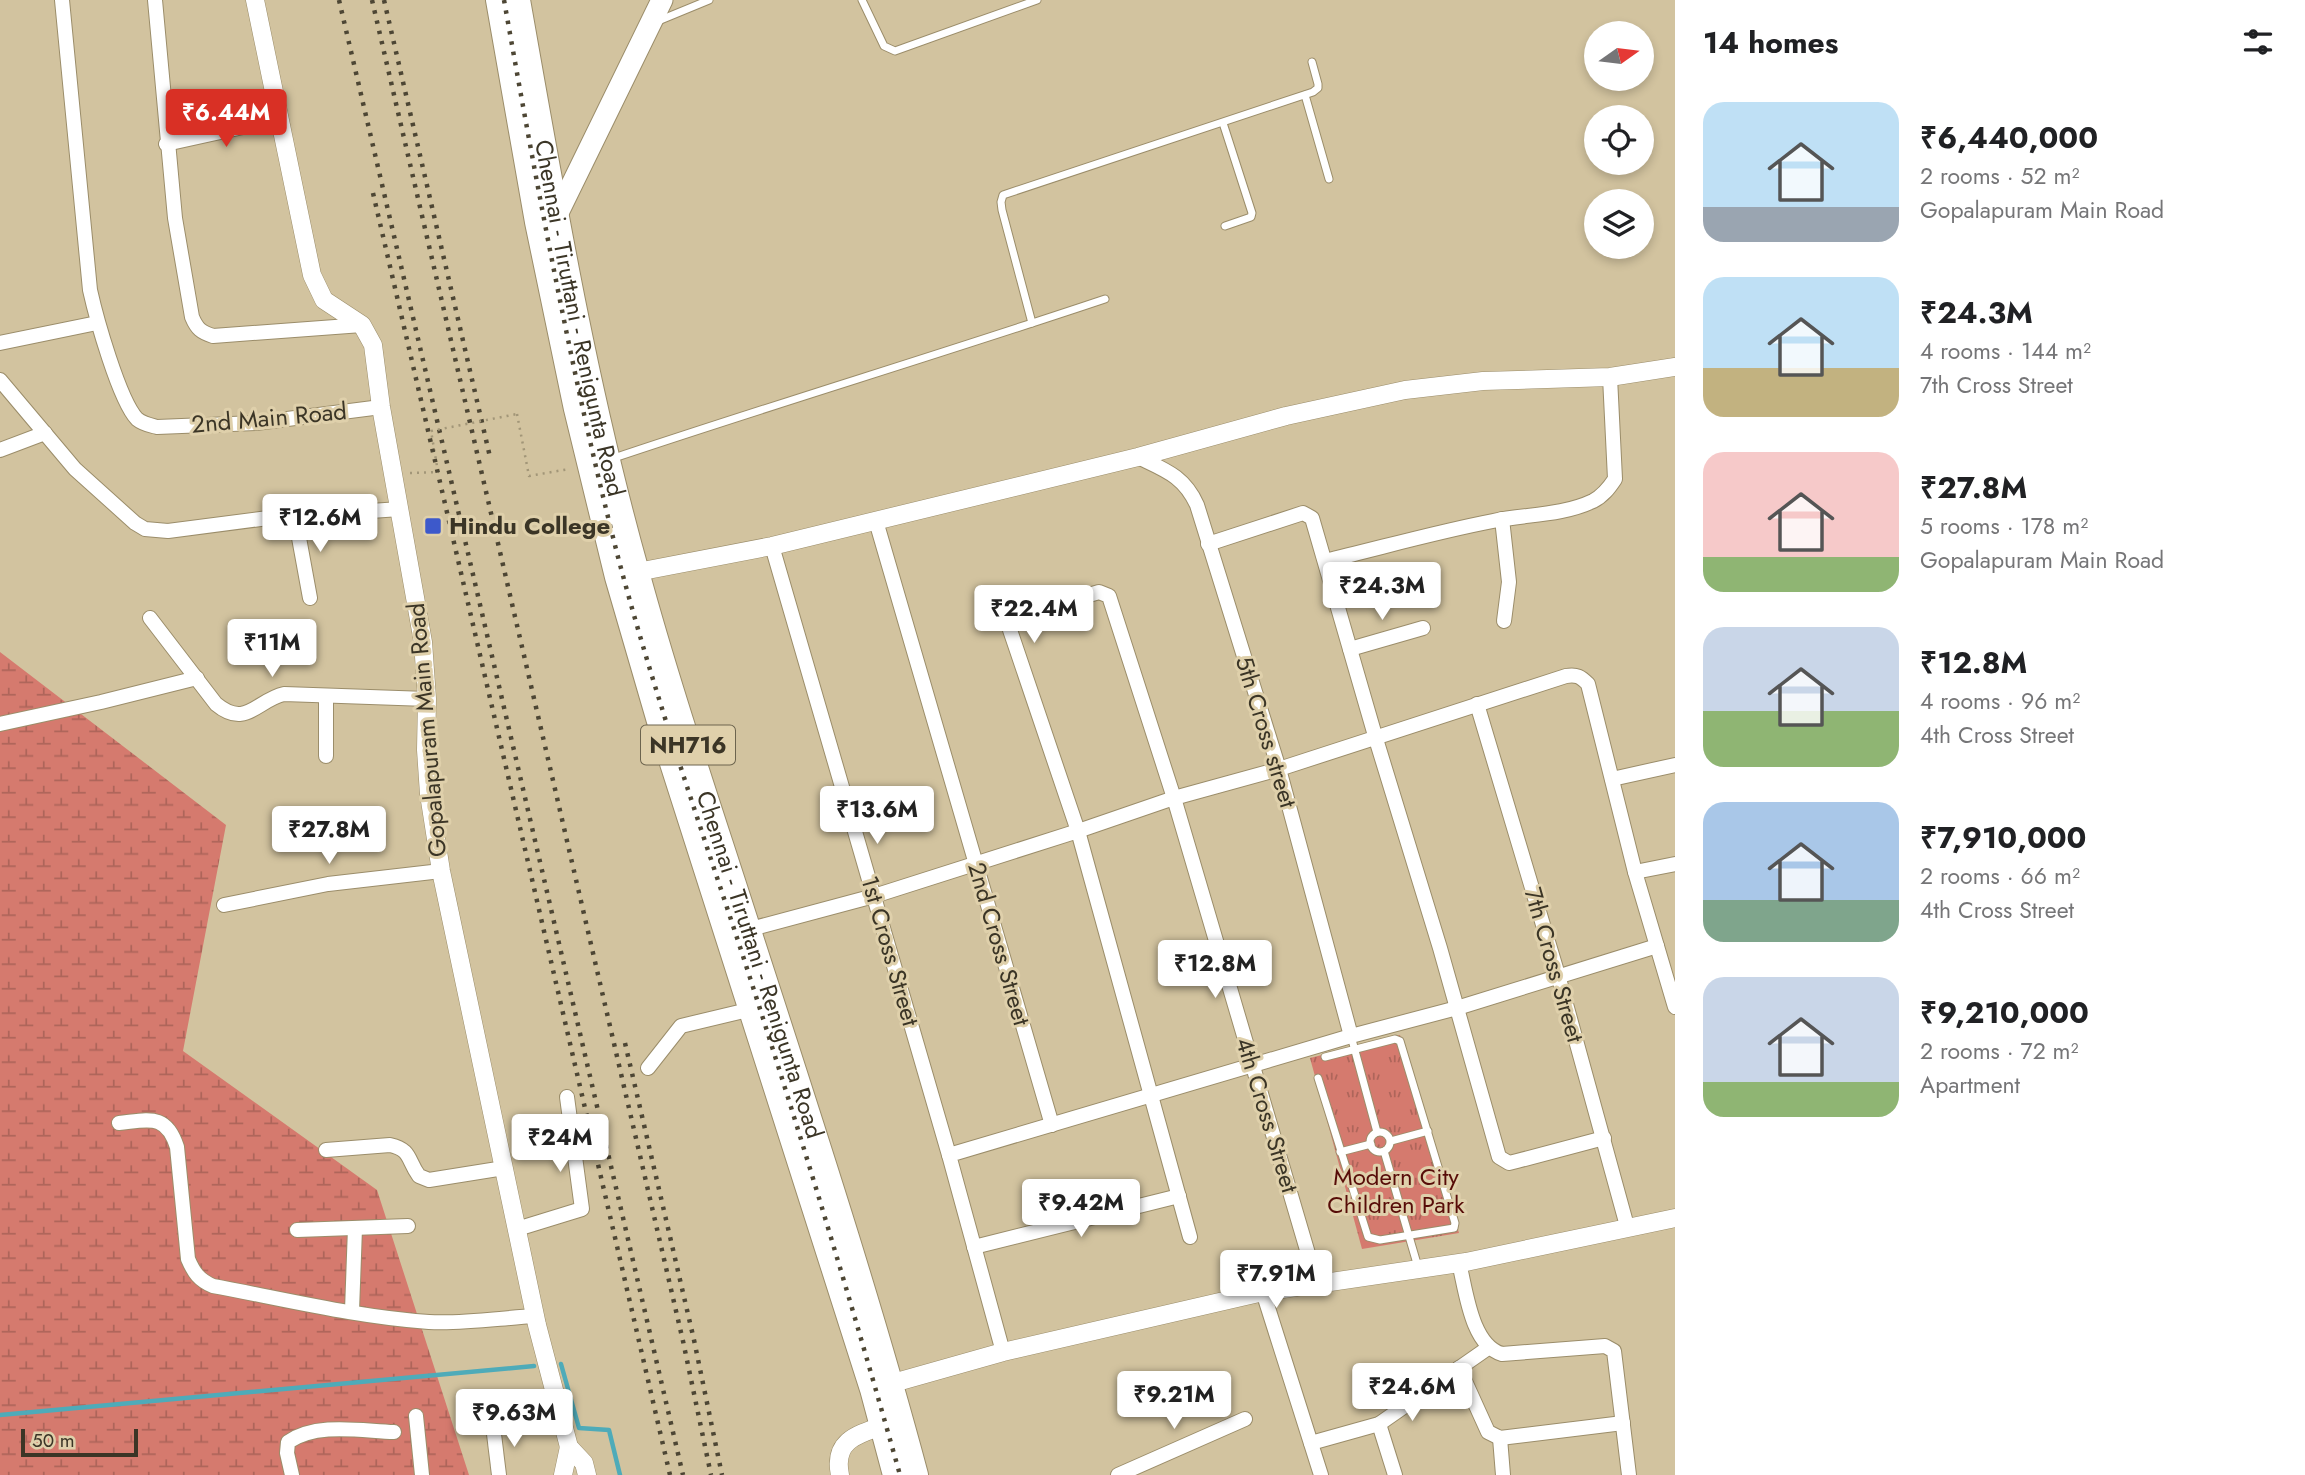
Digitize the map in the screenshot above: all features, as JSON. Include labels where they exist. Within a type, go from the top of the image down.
[{"type":"highway","name":"Chennai - Tiruttani - Renigunta Road","points":[[498,0],[540,237],[576,409],[600,463]]},
{"type":"highway","name":"Chennai - Tiruttani - Renigunta Road","points":[[518,0],[600,463],[663,735],[739,932],[882,1386],[881,1426],[895,1475]]},
{"type":"highway","name":"Chennai - Tiruttani - Renigunta Road","points":[[739,932],[752,1009],[882,1386],[916,1475]]},
{"type":"main road","points":[[540,237],[557,218],[662,0]]},
{"type":"street","points":[[0,343],[97,323],[90,290],[62,0]]},
{"type":"street","points":[[155,0],[166,144],[175,218],[192,317],[201,332],[213,336],[362,325]]},
{"type":"street","points":[[254,0],[312,275],[324,300],[362,325]]},
{"type":"street","points":[[166,144],[279,120]]},
{"type":"street","name":"2nd Main Road","points":[[97,323],[130,410],[142,423],[157,427],[256,423],[381,407]]},
{"type":"street","name":"Gopalapuram Main Road","points":[[362,325],[373,345],[381,407],[423,642],[429,794],[440,871],[535,1315],[569,1447],[584,1463],[587,1475]]},
{"type":"street","points":[[627,574],[772,546],[1138,457],[1286,416],[1405,390],[1483,381],[1610,377],[1675,367]]},
{"type":"street","points":[[1325,561],[1502,519],[1541,516],[1595,500],[1609,489],[1615,478],[1610,377]]},
{"type":"street","points":[[0,380],[75,469],[145,529],[168,531],[295,516],[400,509]]},
{"type":"street","points":[[0,450],[45,433]]},
{"type":"street","name":"5th Cross street","points":[[1138,457],[1170,472],[1190,490],[1198,505],[1279,769],[1352,1042]]},
{"type":"street","points":[[1208,544],[1303,513],[1312,518],[1499,1157],[1509,1163],[1604,1138]]},
{"type":"street","points":[[295,516],[310,598]]},
{"type":"street","points":[[1502,519],[1509,582],[1504,621]]},
{"type":"street","name":"2nd Cross Street","points":[[876,521],[1052,1125]]},
{"type":"street","name":"1st Cross Street","points":[[772,546],[949,1155],[1003,1352]]},
{"type":"street","name":"4th Cross Street","points":[[1078,831],[1031,697],[1009,622],[1015,616],[1099,592],[1110,596],[1145,705],[1317,1284]]},
{"type":"street","points":[[150,618],[216,704],[225,711],[240,714],[253,712],[275,696],[284,694],[427,699]]},
{"type":"street","points":[[1350,649],[1423,628]]},
{"type":"street","points":[[739,932],[874,896],[1174,798],[1376,739],[1574,674],[1588,684],[1635,872],[1675,1007]]},
{"type":"street","points":[[0,724],[197,678]]},
{"type":"street","points":[[326,696],[326,756]]},
{"type":"street","name":"7th Cross Street","points":[[1477,704],[1558,975],[1627,1226]]},
{"type":"street","points":[[1612,779],[1675,765]]},
{"type":"street","points":[[1078,831],[1190,1237]]},
{"type":"street","points":[[1635,872],[1675,864]]},
{"type":"street","points":[[224,905],[328,884],[440,871]]},
{"type":"street","points":[[949,1155],[1252,1065],[1352,1042],[1657,946]]},
{"type":"street","points":[[648,1069],[681,1026],[752,1009]]},
{"type":"street","points":[[517,1229],[583,1209],[567,1097]]},
{"type":"street","points":[[119,1123],[153,1120],[169,1127],[173,1133],[177,1147],[188,1259],[201,1281],[213,1286],[352,1311],[431,1322],[535,1315]]},
{"type":"street","points":[[327,1150],[397,1146],[408,1154],[418,1176],[429,1180],[504,1168]]},
{"type":"street","points":[[974,1247],[1179,1196]]},
{"type":"street","points":[[882,1386],[1003,1352],[1262,1292],[1459,1263],[1675,1218]]},
{"type":"street","points":[[297,1230],[408,1226]]},
{"type":"street","points":[[352,1311],[355,1228]]},
{"type":"street","points":[[1459,1263],[1476,1327],[1488,1348],[1502,1354],[1605,1346],[1616,1354],[1629,1475]]},
{"type":"street","points":[[1262,1292],[1321,1475]]},
{"type":"street","points":[[1311,1443],[1379,1424],[1488,1348]]},
{"type":"street","points":[[1459,1368],[1488,1432],[1500,1438],[1623,1423]]},
{"type":"street","points":[[416,1416],[422,1475]]},
{"type":"street","points":[[1118,1475],[1245,1419]]},
{"type":"street","points":[[1379,1424],[1395,1475]]},
{"type":"street","points":[[493,1426],[499,1475]]},
{"type":"street","points":[[840,1475],[837,1460],[845,1443],[881,1426]]},
{"type":"street","points":[[292,1475],[287,1453],[288,1442],[298,1435],[320,1430],[394,1432]]},
{"type":"street","points":[[1500,1438],[1503,1475]]},
{"type":"street","points":[[563,1475],[569,1447]]},
{"type":"lane","points":[[651,24],[709,0]]},
{"type":"lane","points":[[862,0],[884,46],[895,51],[1037,0]]},
{"type":"lane","points":[[1032,323],[1002,210],[1003,195],[1305,95],[1318,88],[1312,62]]},
{"type":"lane","points":[[1305,95],[1329,179]]},
{"type":"lane","points":[[1223,123],[1252,213],[1251,217],[1225,226]]},
{"type":"lane","points":[[600,463],[1105,299]]},
{"type":"lane","points":[[1318,1078],[1368,1237],[1380,1240],[1452,1229],[1455,1226],[1400,1041],[1395,1039],[1352,1042],[1325,1057]]},
{"type":"lane","points":[[1352,1042],[1377,1132]]},
{"type":"lane","points":[[1391,1141],[1428,1131]]},
{"type":"lane","points":[[1384,1152],[1374,1150],[1371,1144],[1372,1136],[1377,1132],[1386,1133],[1391,1141]]},
{"type":"lane","points":[[1384,1152],[1391,1141]]},
{"type":"lane","points":[[1340,1152],[1371,1144]]},
{"type":"lane","points":[[1384,1152],[1418,1268]]},
{"type":"path","points":[[393,473],[438,472],[431,430],[517,414],[529,476],[600,463]]},
{"type":"green space","points":[[0,652],[226,825],[183,1051],[377,1190],[469,1475],[0,1475]]},
{"type":"green space","name":"Modern City Children Park","points":[[1400,1035],[1459,1233],[1362,1249],[1310,1058]]},
{"type":"waterway","points":[[561,1364],[579,1428],[609,1430],[620,1475]]},
{"type":"waterway","points":[[0,1415],[534,1366]]},
{"type":"railway","points":[[339,0],[683,1475]]},
{"type":"railway","points":[[372,0],[683,1341],[711,1475]]},
{"type":"railway","points":[[384,0],[490,457]]},
{"type":"railway","points":[[504,0],[570,349],[618,557],[661,706],[804,1148],[900,1475]]},
{"type":"railway","points":[[373,193],[670,1475]]},
{"type":"railway","points":[[625,1043],[694,1340],[722,1475]]},
{"type":"place","name":"Hindu College","points":[[433,526]]}]
